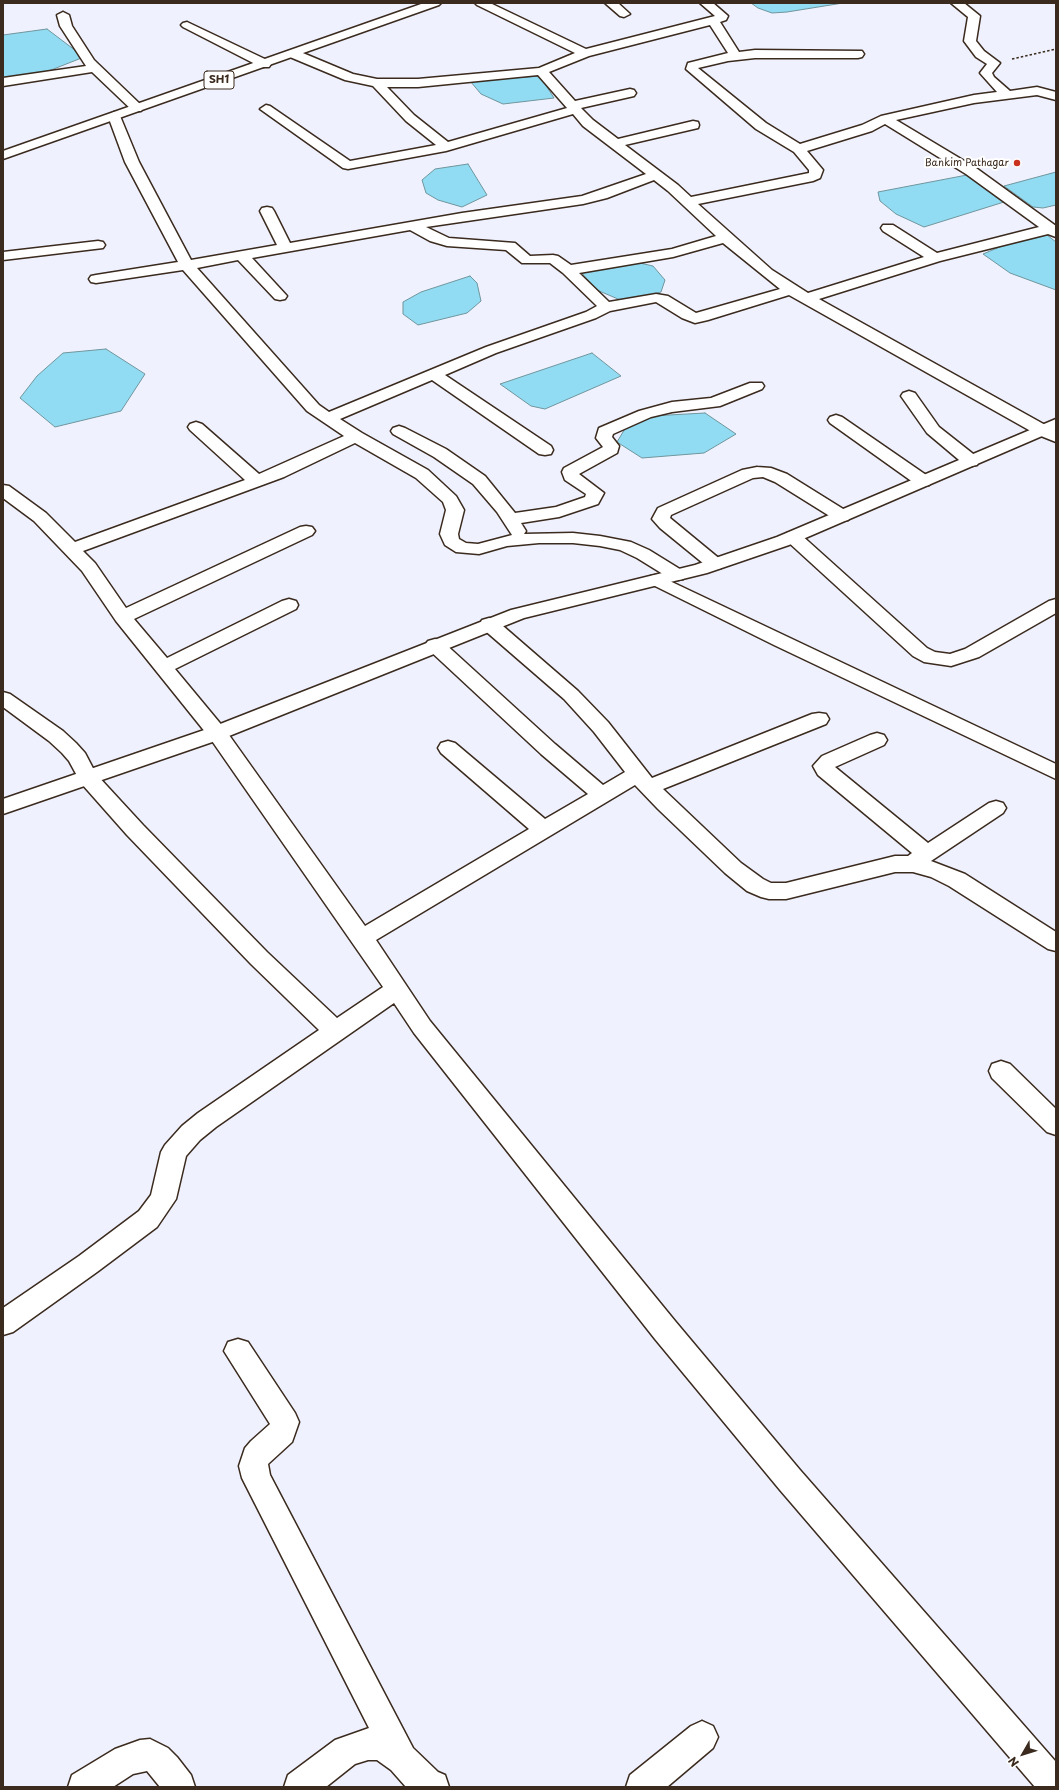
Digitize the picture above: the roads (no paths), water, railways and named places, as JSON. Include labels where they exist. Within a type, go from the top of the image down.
[{"type":"street","name":"SH1","points":[[3,156],[435,3]]},
{"type":"street","points":[[481,3],[585,53]]},
{"type":"street","points":[[611,3],[624,14]]},
{"type":"street","points":[[294,54],[349,78],[377,83],[418,83],[541,71],[585,53],[714,22],[722,18],[722,16],[706,3]]},
{"type":"street","points":[[956,3],[974,16],[970,41],[974,48],[994,63],[986,73],[990,79],[1007,95]]},
{"type":"street","points":[[63,15],[66,26],[94,68],[137,108]]},
{"type":"street","points":[[714,22],[736,56]]},
{"type":"street","points":[[187,25],[265,64]]},
{"type":"street","points":[[689,202],[795,182],[815,175],[816,170],[799,149],[761,126],[692,69],[692,66],[701,62],[755,54],[858,54]]},
{"type":"street","points":[[3,82],[94,68]]},
{"type":"street","points":[[541,71],[558,88],[573,108],[615,144],[689,202],[726,238],[791,290],[805,299],[1051,431]]},
{"type":"street","points":[[377,83],[410,118],[446,147]]},
{"type":"street","points":[[799,149],[822,140],[867,128],[885,119],[974,99],[1037,91],[1056,96]]},
{"type":"street","points":[[266,109],[348,165],[446,147],[573,108],[630,93]]},
{"type":"street","points":[[114,116],[132,162],[187,265],[298,393],[313,408],[356,437],[422,474],[450,500],[455,510],[450,534],[451,541],[462,548],[479,549],[522,538],[573,538],[625,546],[643,554],[677,575]]},
{"type":"street","points":[[885,119],[971,171],[1053,231]]},
{"type":"street","points":[[615,144],[693,124]]},
{"type":"street","points":[[96,279],[187,265],[462,217],[583,200],[602,195],[655,175]]},
{"type":"street","points":[[267,211],[285,247]]},
{"type":"street","points":[[1035,218],[1056,214]]},
{"type":"street","points":[[413,226],[435,238],[447,242],[510,246],[528,260],[553,259],[568,270],[606,307]]},
{"type":"street","points":[[888,228],[936,258]]},
{"type":"street","points":[[805,299],[936,258],[1053,231]]},
{"type":"street","points":[[568,270],[667,254],[726,238]]},
{"type":"street","points":[[3,256],[98,245]]},
{"type":"street","points":[[241,255],[280,296]]},
{"type":"street","points":[[328,418],[491,350],[591,315],[606,307],[656,298],[664,299],[687,315],[695,318],[703,317],[791,290]]},
{"type":"street","points":[[434,375],[545,450]]},
{"type":"street","points":[[510,519],[559,512],[592,500],[595,493],[572,476],[570,472],[611,449],[611,446],[604,435],[605,431],[663,408],[714,403],[756,386]]},
{"type":"street","points":[[910,396],[933,430],[971,461]]},
{"type":"street","points":[[836,420],[923,481]]},
{"type":"street","points":[[196,427],[256,481]]},
{"type":"street","points":[[399,431],[440,453],[479,480],[510,519],[522,538]]},
{"type":"street","points":[[3,807],[217,733],[435,645],[518,614],[677,575],[715,564],[794,536],[971,461],[1051,431]]},
{"type":"street","points":[[72,549],[155,520],[297,465],[356,437]]},
{"type":"street","points":[[715,564],[661,519],[664,512],[757,472],[765,472],[781,478],[842,516]]},
{"type":"street","points":[[3,490],[40,517],[89,567],[123,617],[217,733],[362,938],[422,1027],[665,1330],[790,1480],[1056,1787]]},
{"type":"street","points":[[123,617],[306,531]]},
{"type":"street","points":[[794,536],[920,652],[941,661],[951,660],[972,653],[1056,605]]},
{"type":"street","points":[[657,580],[1056,772]]},
{"type":"street","points":[[164,667],[289,605]]},
{"type":"street","points":[[489,624],[571,695],[601,727],[643,781],[733,868],[755,884],[769,891],[786,891],[920,859],[996,808]]},
{"type":"street","points":[[435,645],[548,749],[602,795]]},
{"type":"street","points":[[3,698],[56,736],[69,748],[78,758],[88,778],[135,830],[259,958],[335,1032]]},
{"type":"street","points":[[362,938],[602,795],[819,719]]},
{"type":"street","points":[[877,740],[829,761],[824,766],[825,770],[920,859],[1056,943]]},
{"type":"street","points":[[448,748],[544,830]]},
{"type":"street","points":[[3,1323],[88,1264],[148,1219],[163,1199],[174,1152],[191,1133],[207,1120],[396,990]]},
{"type":"street","points":[[1000,1071],[1056,1125]]},
{"type":"street","points":[[238,1351],[285,1422],[282,1433],[261,1450],[255,1458],[253,1466],[256,1478],[402,1759]]},
{"type":"street","points":[[642,1787],[702,1737]]},
{"type":"street","points":[[300,1787],[346,1751],[368,1744],[382,1744],[402,1759],[426,1784],[433,1787]]},
{"type":"street","points":[[84,1787],[126,1760],[150,1755],[157,1759],[166,1768],[178,1787]]},
{"type":"water","points":[[751,3],[843,3],[772,13],[758,8]]},
{"type":"water","points":[[47,29],[84,57],[46,72],[3,79],[3,35]]},
{"type":"water","points":[[540,76],[554,98],[503,104],[481,94],[470,81]]},
{"type":"water","points":[[468,164],[487,195],[462,207],[438,200],[426,193],[422,180],[435,169]]},
{"type":"water","points":[[1056,172],[1056,205],[1043,208],[1033,207],[1004,186]]},
{"type":"water","points":[[967,175],[1004,202],[924,227],[896,214],[880,201],[878,192]]},
{"type":"water","points":[[1047,235],[1056,242],[1056,290],[1010,273],[983,254],[1002,246]]},
{"type":"water","points":[[631,261],[653,266],[665,280],[661,292],[625,302],[597,290],[580,271]]},
{"type":"water","points":[[470,276],[477,283],[481,301],[467,313],[418,325],[403,314],[403,302],[421,292]]},
{"type":"water","points":[[106,349],[145,374],[121,411],[55,427],[20,398],[37,376],[63,353]]},
{"type":"water","points":[[592,353],[621,376],[545,409],[531,406],[500,384]]},
{"type":"water","points":[[705,413],[736,434],[704,453],[642,458],[617,442],[626,427],[651,416]]},
{"type":"place","name":"Bankim Pathagar","points":[[1017,163]]}]
